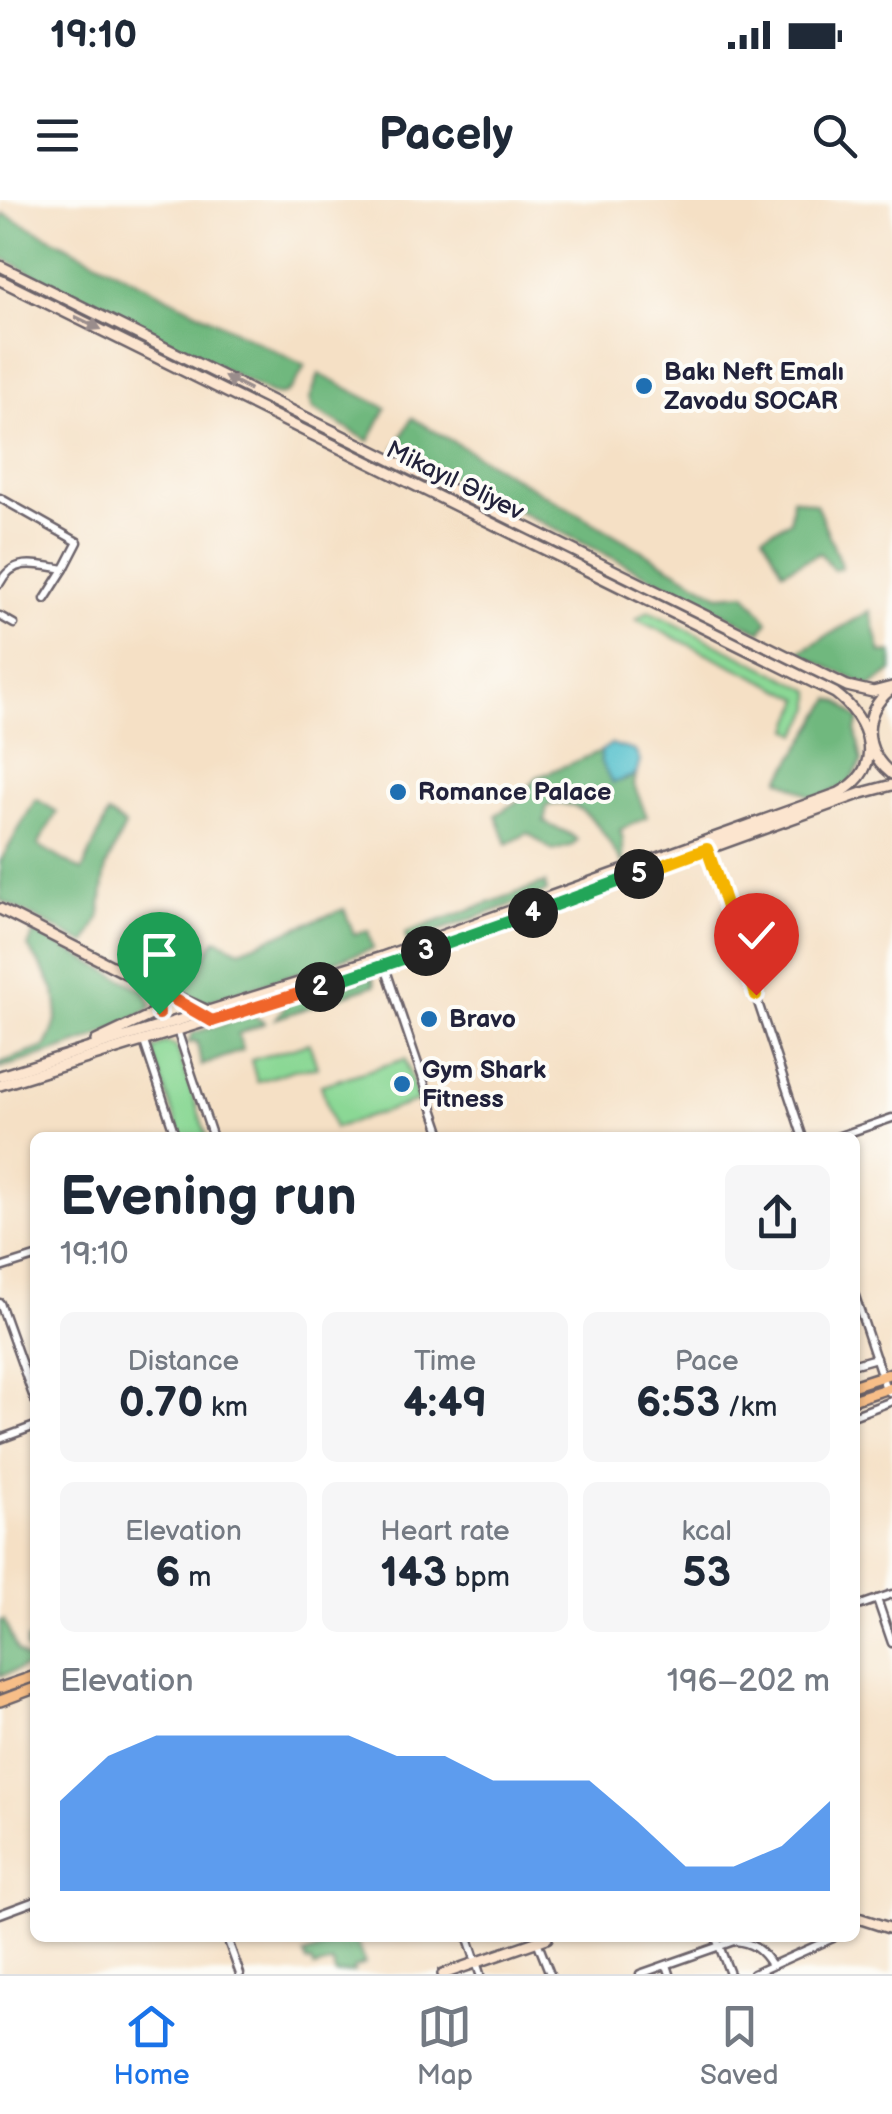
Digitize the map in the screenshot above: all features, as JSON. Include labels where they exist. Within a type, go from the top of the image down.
[{"type":"main road","points":[[860,1383],[887,1374]]},
{"type":"main road","points":[[860,1398],[890,1393]]},
{"type":"main road","points":[[0,1688],[30,1678]]},
{"type":"main road","points":[[0,1700],[30,1690]]},
{"type":"street","name":"Mikayıl Əliyev","points":[[0,266],[846,686],[873,692],[892,688]]},
{"type":"street","name":"Mikayıl Əliyev","points":[[0,280],[835,693],[859,714],[880,764],[892,774]]},
{"type":"street","points":[[0,498],[78,542],[46,599]]},
{"type":"street","points":[[0,583],[7,570],[22,564],[64,569]]},
{"type":"street","points":[[0,616],[14,624]]},
{"type":"street","points":[[384,961],[849,788],[863,771],[871,715],[892,688]]},
{"type":"street","points":[[0,1076],[149,1030],[174,1028],[384,961],[862,793],[892,786]]},
{"type":"street","points":[[707,849],[800,1132]]},
{"type":"street","points":[[0,909],[209,1017]]},
{"type":"street","points":[[384,961],[442,1132]]},
{"type":"street","points":[[146,983],[198,1015],[209,1017]]},
{"type":"street","points":[[146,983],[159,1001],[159,1014],[144,1042],[174,1132]]},
{"type":"street","points":[[61,1057],[146,1018],[157,1009],[159,1001]]},
{"type":"street","points":[[0,1085],[144,1042],[198,1015]]},
{"type":"street","points":[[174,1028],[211,1132]]},
{"type":"street","points":[[851,1132],[892,1118]]},
{"type":"street","points":[[0,1268],[30,1259]]},
{"type":"street","points":[[0,1303],[30,1387]]},
{"type":"street","points":[[860,1311],[876,1358],[887,1374],[890,1393],[860,1412]]},
{"type":"street","points":[[860,1363],[876,1358]]},
{"type":"street","points":[[0,1439],[30,1428]]},
{"type":"street","points":[[860,1604],[892,1594]]},
{"type":"street","points":[[877,1599],[892,1643]]},
{"type":"street","points":[[0,1914],[30,1903]]},
{"type":"street","points":[[860,1920],[892,1929]]},
{"type":"street","points":[[228,1942],[240,1974]]},
{"type":"street","points":[[469,1942],[480,1974]]},
{"type":"street","points":[[443,1974],[533,1942]]},
{"type":"street","points":[[543,1942],[550,1974]]},
{"type":"street","points":[[640,1974],[715,1942]]},
{"type":"street","points":[[717,1942],[730,1974]]},
{"type":"street","points":[[746,1942],[772,1965]]},
{"type":"street","points":[[753,1974],[824,1942]]},
{"type":"street","points":[[667,1964],[670,1974]]},
{"type":"green space","points":[[4,214],[305,366],[296,383],[283,394],[271,393],[0,257],[0,222]]},
{"type":"green space","points":[[319,374],[386,408],[369,441],[313,409],[310,399]]},
{"type":"green space","points":[[412,418],[719,595],[745,593],[768,621],[761,632],[395,449]]},
{"type":"green space","points":[[792,498],[816,504],[842,567],[834,570],[820,553],[783,571],[763,535],[790,521]]},
{"type":"green space","points":[[649,611],[812,691],[812,709],[798,734],[790,729],[801,699],[636,619]]},
{"type":"green space","points":[[870,611],[881,653],[892,652],[892,671],[870,687],[798,653]]},
{"type":"green space","points":[[831,699],[859,719],[856,732],[862,762],[848,785],[815,799],[780,779]]},
{"type":"green space","points":[[601,751],[601,763],[623,781],[636,775],[634,785],[647,817],[620,830],[623,865],[593,820],[573,806],[547,806],[544,822],[573,836],[577,840],[573,845],[553,851],[528,833],[507,844],[496,815],[519,800],[537,777]]},
{"type":"green space","points":[[36,799],[57,812],[38,845],[82,871],[108,814],[125,826],[106,867],[100,916],[86,944],[0,900],[0,862]]},
{"type":"green space","points":[[545,883],[547,892],[407,942],[405,933]]},
{"type":"green space","points":[[344,909],[354,934],[368,930],[373,949],[204,1003],[183,991],[216,939],[240,950]]},
{"type":"green space","points":[[34,932],[145,991],[152,1006],[103,1034],[0,1068],[0,1063],[45,1047],[56,1019],[51,983],[28,947]]},
{"type":"green space","points":[[372,976],[375,985],[275,1019],[288,1003]]},
{"type":"green space","points":[[253,1015],[265,1023],[238,1034],[243,1050],[201,1066],[197,1041],[188,1043],[193,1033]]},
{"type":"green space","points":[[166,1042],[176,1046],[205,1132],[179,1132],[154,1049]]},
{"type":"green space","points":[[309,1043],[317,1067],[257,1082],[251,1060]]},
{"type":"green space","points":[[405,1059],[418,1101],[334,1128],[321,1085]]},
{"type":"green space","points":[[4,1620],[17,1651],[30,1658],[30,1666],[0,1676],[0,1621]]},
{"type":"green space","points":[[339,1942],[357,1942],[365,1964],[353,1968],[354,1972],[335,1974],[333,1963],[314,1968],[304,1955]]},
{"type":"water","points":[[611,744],[635,751],[640,761],[636,775],[613,783],[601,763],[601,751]]},
{"type":"place","name":"Bakı Neft Emalı Zavodu SOCAR","points":[[644,386]]},
{"type":"place","name":"Romance Palace","points":[[398,792]]},
{"type":"place","name":"Bravo","points":[[429,1019]]},
{"type":"place","name":"Gym Shark Fitness","points":[[402,1084]]},
{"type":"route","points":[[159,1014],[158,998],[146,983],[209,1022],[385,966],[707,849],[756,995]]}]
